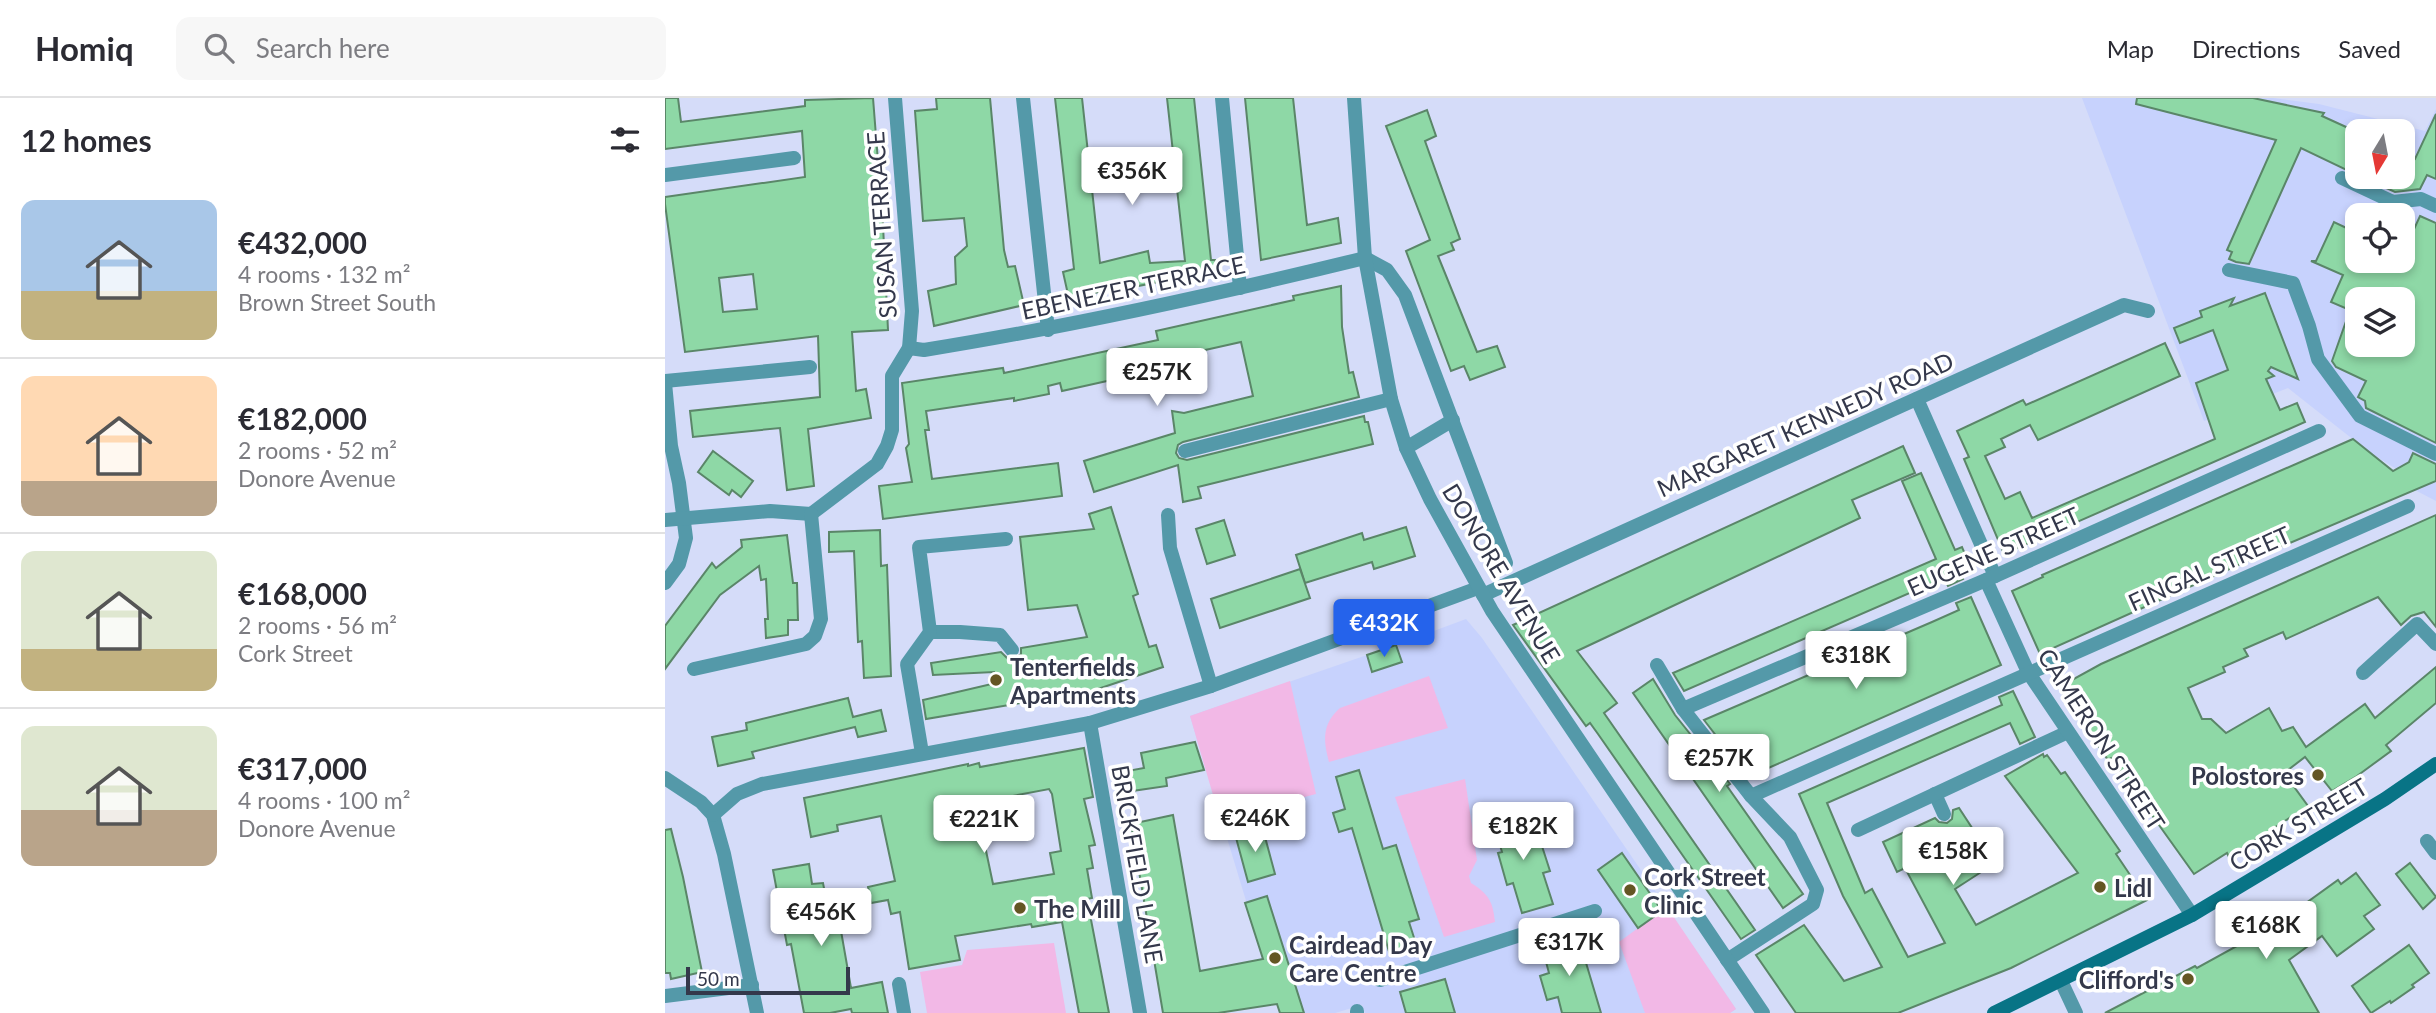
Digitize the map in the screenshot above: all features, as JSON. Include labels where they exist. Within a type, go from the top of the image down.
[{"type":"main road","name":"CORK STREET","points":[[1994,1013],[2192,915],[2385,799],[2436,764]]},
{"type":"street","name":"SUSAN TERRACE","points":[[895,98],[912,312],[909,348]]},
{"type":"street","points":[[1023,98],[1048,330]]},
{"type":"street","points":[[1222,98],[1240,288]]},
{"type":"street","name":"DONORE AVENUE","points":[[1354,98],[1364,258],[1391,399],[1406,448],[1430,499],[1481,591],[1763,1013]]},
{"type":"street","points":[[665,175],[794,158]]},
{"type":"street","points":[[2342,178],[2393,202],[2420,199],[2436,206]]},
{"type":"street","name":"EBENEZER TERRACE","points":[[909,348],[924,350],[1048,330],[1364,258]]},
{"type":"street","points":[[1364,258],[1387,270],[1405,295],[1506,563]]},
{"type":"street","points":[[2229,270],[2293,283],[2318,359],[2360,416],[2436,454]]},
{"type":"street","name":"MARGARET KENNEDY ROAD","points":[[713,815],[744,789],[922,752],[1090,723],[1211,685],[1481,591],[2124,305],[2148,311]]},
{"type":"street","points":[[665,520],[770,511],[811,514],[877,464],[892,430],[892,376],[909,348]]},
{"type":"street","points":[[665,583],[679,564],[685,538],[671,446],[665,382],[810,367]]},
{"type":"street","points":[[1185,452],[1391,399]]},
{"type":"street","name":"CAMERON STREET","points":[[1917,399],[2028,672],[2192,915]]},
{"type":"street","points":[[1406,448],[1453,420]]},
{"type":"street","name":"EUGENE STREET","points":[[1683,709],[1990,578],[2319,431]]},
{"type":"street","name":"FINGAL STREET","points":[[1751,796],[2408,506]]},
{"type":"street","points":[[694,669],[806,643],[815,636],[821,619],[811,514]]},
{"type":"street","points":[[1168,515],[1171,548],[1211,685]]},
{"type":"street","points":[[922,752],[907,664],[930,632],[919,547],[1006,538]]},
{"type":"street","points":[[2364,673],[2417,624],[2436,644]]},
{"type":"street","points":[[930,632],[1000,635],[1012,650]]},
{"type":"street","points":[[1657,665],[1683,709],[1751,796],[1790,837],[1817,890],[1813,904],[1727,960]]},
{"type":"street","name":"BRICKFIELD LANE","points":[[1090,723],[1140,1013]]},
{"type":"street","points":[[1859,830],[2068,732]]},
{"type":"street","points":[[665,778],[701,802],[713,815],[757,1013]]},
{"type":"street","points":[[1935,794],[1944,814]]},
{"type":"street","points":[[1380,980],[1595,911]]},
{"type":"street","points":[[2061,981],[2076,1013]]},
{"type":"street","points":[[899,984],[904,1013]]},
{"type":"street","points":[[665,996],[752,985]]},
{"type":"shaded area","points":[[2082,98],[2273,98],[2319,104],[2378,119],[2345,119],[2345,189],[2415,189],[2415,128],[2425,131],[2436,109],[2436,501],[2413,489],[2401,472],[2369,452],[2288,388],[2204,421]]},
{"type":"shaded area","points":[[1466,619],[1482,638],[1736,1009],[1730,1013],[1365,1013],[1362,1005],[1335,1013],[1280,1013],[1190,716]]},
{"type":"shaded area","points":[[1429,676],[1448,728],[1329,762],[1325,733],[1330,720],[1340,708]]},
{"type":"shaded area","points":[[1290,681],[1316,794],[1220,819],[1190,716]]},
{"type":"shaded area","points":[[1465,779],[1477,860],[1469,876],[1471,883],[1489,899],[1495,922],[1444,937],[1395,797]]},
{"type":"shaded area","points":[[1667,907],[1736,1009],[1730,1013],[1645,1013],[1619,942]]},
{"type":"shaded area","points":[[1054,943],[1066,1013],[927,1013],[920,972],[962,965],[967,950]]},
{"type":"building","points":[[665,98],[678,98],[681,122],[805,106],[805,100],[873,98],[888,330],[852,332],[856,391],[866,389],[871,418],[808,429],[814,486],[787,490],[780,428],[693,437],[690,411],[820,397],[818,336],[685,352],[665,204],[665,197],[805,177],[802,131],[665,149]],"holes":[[[753,274],[757,309],[723,312],[719,278]]]},
{"type":"building","points":[[936,98],[990,98],[1004,250],[1008,267],[1015,266],[1024,305],[934,326],[928,291],[956,284],[955,257],[967,246],[964,218],[923,221],[915,111],[937,109]]},
{"type":"building","points":[[1055,98],[1082,98],[1100,263],[1148,251],[1150,263],[1185,261],[1167,98],[1194,98],[1211,260],[1215,260],[1216,271],[1138,286],[1137,283],[1069,299],[1063,272],[1074,269]]},
{"type":"building","points":[[1245,98],[1293,98],[1307,225],[1338,218],[1341,243],[1261,260]]},
{"type":"building","points":[[2137,98],[2253,98],[2324,113],[2322,116],[2345,127],[2345,169],[2301,148],[2249,264],[2236,262],[2229,259],[2232,252],[2227,250],[2276,140],[2136,104]]},
{"type":"building","points":[[1427,110],[1436,136],[1425,141],[1460,239],[1451,243],[1454,250],[1438,256],[1477,352],[1497,346],[1505,367],[1470,380],[1464,366],[1451,371],[1406,251],[1430,240],[1386,126]]},
{"type":"building","points":[[2436,114],[2436,179],[2427,175],[2420,189],[2395,192],[2388,189],[2415,189],[2415,159]]},
{"type":"building","points":[[2420,216],[2436,223],[2436,443],[2366,408],[2365,401],[2358,397],[2366,381],[2336,367],[2332,361],[2345,324],[2345,357],[2415,357],[2415,287],[2345,287],[2345,308],[2331,302],[2343,275],[2311,261],[2316,261],[2334,222],[2345,227],[2345,273],[2415,273],[2415,227]]},
{"type":"building","points":[[1341,286],[1342,327],[1349,373],[1353,372],[1359,397],[1183,442],[1178,445],[1176,453],[1179,458],[1187,460],[1364,416],[1373,444],[1198,487],[1201,498],[1183,502],[1178,465],[1094,492],[1084,461],[1175,433],[1172,411],[1184,413],[1253,396],[1241,342],[1156,361],[1158,370],[1062,391],[1060,383],[1048,386],[1049,394],[1014,401],[1014,398],[926,411],[929,430],[925,430],[932,479],[1058,463],[1062,496],[883,519],[879,486],[912,482],[906,448],[909,444],[902,383],[1003,368],[1004,373],[1158,340],[1156,331],[1294,300],[1293,296]]},
{"type":"building","points":[[2265,293],[2298,379],[2271,367],[2268,371],[2274,376],[2266,379],[2280,410],[2297,403],[2305,422],[2004,554],[1964,459],[1969,457],[1957,431],[2023,400],[2026,405],[2165,343],[2180,376],[2038,440],[2030,425],[2001,439],[2005,447],[1985,456],[2005,499],[2020,492],[2032,518],[2215,439],[2196,383],[2228,370],[2213,330],[2180,343],[2174,328],[2202,317],[2200,311],[2234,298],[2230,306]]},
{"type":"building","points":[[2353,439],[2393,471],[2409,462],[2413,453],[2436,464],[2436,481],[2245,562],[2040,654],[2012,591],[2043,577],[2042,575]]},
{"type":"building","points":[[1903,446],[1915,473],[1852,500],[1860,518],[1577,651],[1617,703],[1604,713],[1755,930],[1741,939],[1598,734],[1590,723],[1586,726],[1513,625]]},
{"type":"building","points":[[713,451],[753,481],[741,497],[732,490],[729,495],[698,472]]},
{"type":"building","points":[[1921,473],[1955,550],[1962,547],[1970,566],[1959,571],[1963,579],[1948,586],[1944,578],[1684,691],[1673,673],[1936,559],[1902,481]]},
{"type":"building","points":[[1111,507],[1138,594],[1133,596],[1149,647],[1156,645],[1163,667],[1092,691],[926,719],[923,700],[996,683],[994,672],[933,675],[931,663],[1001,652],[1008,659],[1014,659],[1021,654],[1021,648],[1087,637],[1077,605],[1028,610],[1020,537],[1094,529],[1089,514]]},
{"type":"building","points":[[2436,515],[2436,627],[2424,612],[2411,616],[2401,625],[2378,597],[2286,639],[2283,632],[2244,649],[2248,656],[2223,667],[2225,672],[2188,688],[2202,719],[2211,719],[2226,733],[2269,708],[2282,731],[2293,727],[2306,747],[2365,704],[2375,718],[2436,667],[2436,703],[2386,745],[2391,751],[2332,791],[2305,757],[2284,773],[2308,806],[2229,857],[2227,853],[2194,874],[2111,758],[2108,760],[2059,687],[2101,664]]},
{"type":"building","points":[[1224,520],[1235,555],[1207,564],[1196,529]]},
{"type":"building","points":[[1406,527],[1415,556],[1374,569],[1372,562],[1305,583],[1296,555],[1362,533],[1364,540]]},
{"type":"building","points":[[880,530],[881,566],[887,565],[891,676],[864,678],[862,641],[858,642],[854,551],[829,552],[829,532]]},
{"type":"building","points":[[787,535],[793,583],[797,583],[798,620],[788,620],[788,635],[766,638],[766,579],[761,580],[759,566],[720,595],[665,669],[665,626],[712,563],[716,568],[742,547],[741,540]]},
{"type":"building","points":[[1300,569],[1310,598],[1220,628],[1211,599]]},
{"type":"building","points":[[1971,597],[2001,665],[1748,777],[1704,720],[1959,610],[1956,603]]},
{"type":"building","points":[[1396,645],[1402,662],[1372,672],[1367,655]]},
{"type":"building","points":[[1653,679],[1675,715],[1730,784],[1727,786],[1803,894],[1783,908],[1633,693]]},
{"type":"building","points":[[2013,691],[2035,737],[2020,744],[2010,723],[1827,803],[1865,893],[1872,889],[1908,957],[1945,943],[1905,868],[1897,872],[1883,842],[1935,818],[1939,822],[1947,823],[1952,819],[1953,810],[1959,808],[1995,863],[1955,889],[1976,925],[2078,873],[2005,776],[2043,754],[2044,757],[2047,755],[2061,774],[2065,772],[2120,851],[2116,854],[2147,900],[2011,968],[1898,1013],[1796,1013],[1756,955],[1804,925],[1844,981],[1882,967],[1843,896],[1799,794],[2002,705],[1999,697]]},
{"type":"building","points":[[848,698],[853,717],[881,710],[886,731],[858,737],[855,727],[752,752],[754,758],[718,766],[712,737],[747,730],[746,723]]},
{"type":"building","points":[[1195,742],[1204,770],[1166,778],[1167,786],[1125,792],[1122,772],[1144,768],[1141,753]]},
{"type":"building","points":[[1084,748],[1093,797],[1084,799],[1095,845],[1089,846],[1093,868],[1087,869],[1092,898],[1087,899],[1109,1013],[1079,1013],[1062,922],[955,936],[960,960],[909,969],[900,912],[891,914],[888,900],[871,903],[868,887],[895,881],[881,816],[837,825],[838,831],[811,837],[804,798],[968,764],[979,763],[980,767]],"holes":[[[1049,789],[1061,851],[1050,853],[1054,874],[993,884],[976,803]]]},
{"type":"building","points":[[1359,770],[1383,849],[1396,845],[1419,919],[1409,922],[1417,947],[1390,955],[1352,828],[1339,832],[1333,813],[1345,809],[1336,777]]},
{"type":"building","points":[[1524,812],[1533,842],[1540,840],[1550,871],[1543,873],[1553,904],[1522,913],[1513,883],[1507,885],[1498,853],[1502,852],[1493,822]]},
{"type":"building","points":[[1173,815],[1200,971],[1263,959],[1245,903],[1267,896],[1304,1013],[1280,1013],[1277,1004],[1218,1013],[1163,1013],[1131,824]]},
{"type":"building","points":[[1262,826],[1275,874],[1248,882],[1235,834]]},
{"type":"building","points":[[671,829],[702,972],[671,979],[670,973],[665,973],[665,830]]},
{"type":"building","name":"Cork Street Clinic","points":[[1622,853],[1662,911],[1638,928],[1598,870]]},
{"type":"building","points":[[2410,863],[2436,897],[2423,909],[2396,874]]},
{"type":"building","points":[[809,864],[812,884],[823,883],[829,914],[850,910],[854,928],[841,931],[851,988],[882,982],[888,1013],[852,1013],[851,1009],[830,1013],[804,1013],[791,944],[787,945],[773,870]]},
{"type":"building","points":[[2356,873],[2380,905],[2364,916],[2374,929],[2337,956],[2322,936],[2289,960],[2319,1013],[2105,1013],[2195,966],[2197,968],[2277,924],[2338,880],[2341,884]]},
{"type":"building","points":[[1578,936],[1601,1013],[1562,1013],[1558,997],[1547,1000],[1540,976],[1549,973],[1542,947]]},
{"type":"building","points":[[2409,945],[2429,973],[2391,1003],[2390,1001],[2371,1013],[2352,986]]},
{"type":"building","points":[[1445,979],[1455,1013],[1406,1013],[1400,992]]},
{"type":"place","name":"Tenterfields Apartments","points":[[996,680]]},
{"type":"place","name":"Polostores","points":[[2318,775]]},
{"type":"place","name":"Lidl","points":[[2100,887]]},
{"type":"place","name":"Cork Street Clinic","points":[[1630,890]]},
{"type":"place","name":"The Mill","points":[[1020,908]]},
{"type":"place","name":"Cairdead Day Care Centre","points":[[1275,958]]},
{"type":"place","name":"Clifford's","points":[[2188,979]]}]
